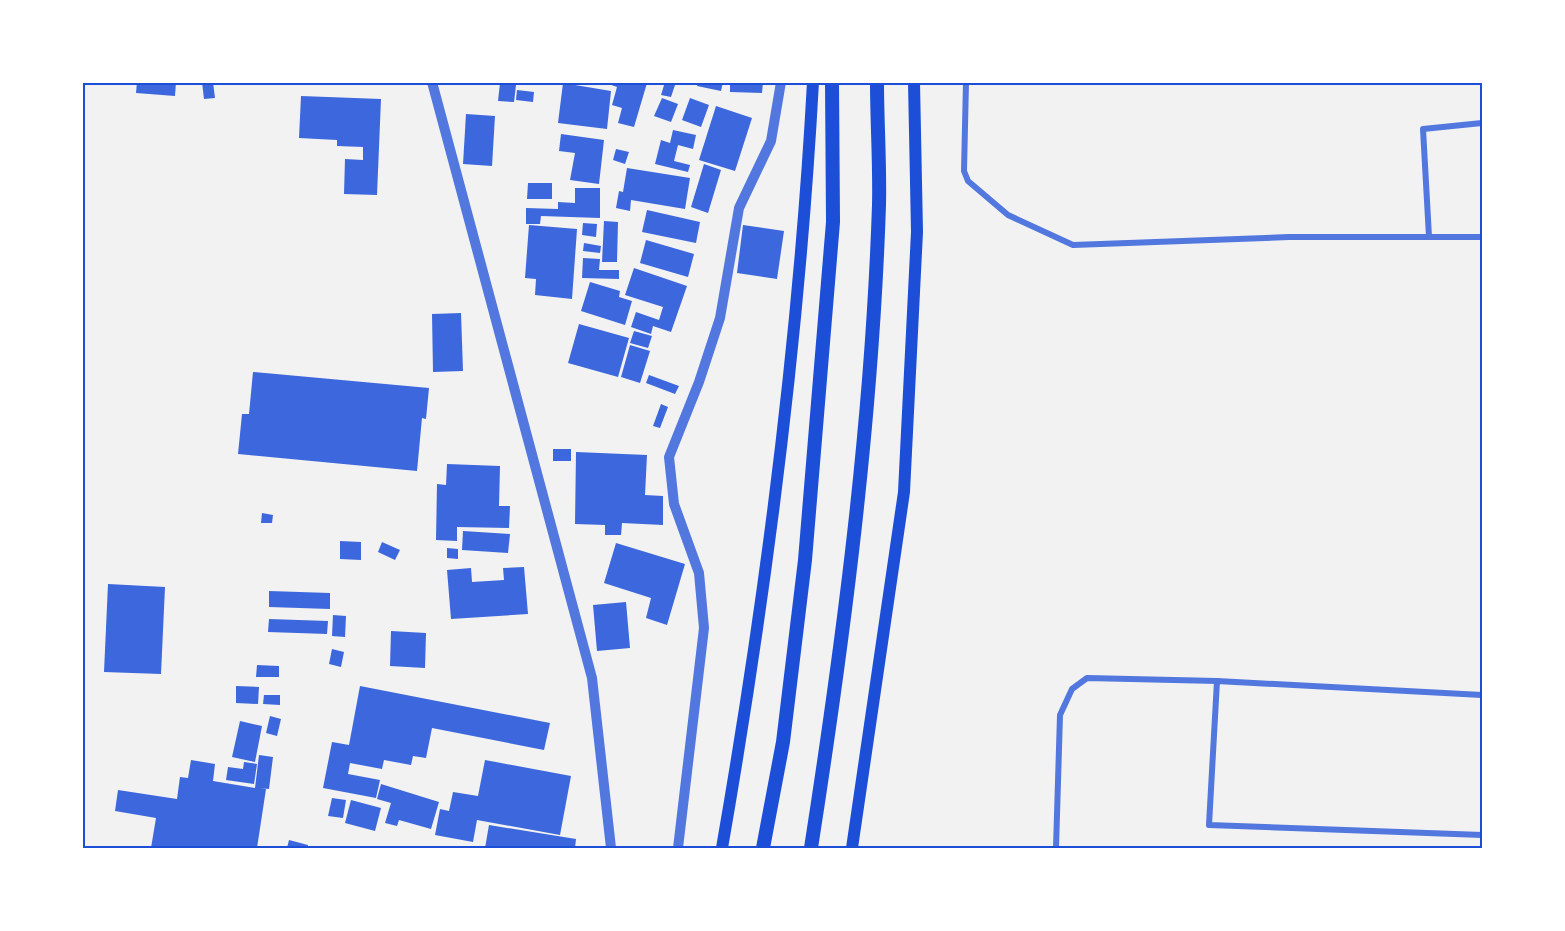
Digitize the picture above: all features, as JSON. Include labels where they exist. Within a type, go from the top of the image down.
[{"type":"main road","points":[[722,849],[744,726],[788,387],[805,235],[813,82]]},
{"type":"main road","points":[[763,849],[783,742],[806,548],[834,222],[832,82]]},
{"type":"main road","points":[[811,849],[827,744],[865,432],[879,203],[877,82]]},
{"type":"main road","points":[[852,849],[904,492],[917,232],[914,82]]},
{"type":"street","points":[[432,82],[592,678],[610,849]]},
{"type":"street","points":[[678,849],[704,628],[699,573],[674,504],[669,457],[699,382],[720,318],[739,208],[771,141],[782,82]]},
{"type":"street","points":[[966,82],[964,171],[968,182],[1008,215],[1073,245],[1289,237],[1482,237]]},
{"type":"street","points":[[1429,237],[1423,129],[1482,123]]},
{"type":"street","points":[[1056,849],[1060,715],[1072,688],[1087,678],[1217,681],[1482,695]]},
{"type":"street","points":[[1217,681],[1209,825],[1482,835]]},
{"type":"building","points":[[137,82],[176,82],[175,96],[136,93]]},
{"type":"building","points":[[202,82],[213,82],[215,98],[204,99]]},
{"type":"building","points":[[603,82],[647,83],[634,127],[618,123],[622,108],[612,105],[617,87]]},
{"type":"building","points":[[665,82],[676,82],[671,97],[661,95]]},
{"type":"building","points":[[698,82],[723,82],[721,91],[697,86]]},
{"type":"building","points":[[730,82],[763,82],[762,93],[730,92]]},
{"type":"building","points":[[500,83],[516,85],[514,102],[498,101]]},
{"type":"building","points":[[563,83],[611,91],[607,129],[558,123]]},
{"type":"building","points":[[517,90],[534,92],[533,102],[516,100]]},
{"type":"building","points":[[301,96],[381,99],[377,195],[344,194],[345,159],[363,160],[363,147],[337,146],[337,140],[299,138]]},
{"type":"building","points":[[662,98],[678,104],[671,122],[654,116]]},
{"type":"building","points":[[690,98],[709,105],[701,127],[682,120]]},
{"type":"building","points":[[716,106],[752,118],[735,171],[699,160]]},
{"type":"building","points":[[466,114],[495,116],[492,166],[463,164]]},
{"type":"building","points":[[673,130],[696,135],[693,149],[678,145],[674,161],[690,165],[688,172],[655,164],[661,140],[670,143]]},
{"type":"building","points":[[561,134],[604,140],[599,184],[570,180],[575,153],[559,151]]},
{"type":"building","points":[[616,149],[629,152],[625,164],[613,160]]},
{"type":"building","points":[[704,164],[721,170],[708,213],[691,207]]},
{"type":"building","points":[[627,168],[690,178],[685,209],[631,200],[630,211],[616,208],[619,191],[623,192]]},
{"type":"building","points":[[528,183],[552,183],[552,199],[527,199]]},
{"type":"building","points":[[575,188],[600,188],[600,218],[541,216],[540,224],[526,224],[526,208],[558,209],[558,202],[575,203]]},
{"type":"building","points":[[647,210],[700,222],[696,243],[642,232]]},
{"type":"building","points":[[604,221],[618,222],[617,262],[602,262]]},
{"type":"building","points":[[583,223],[597,224],[596,237],[582,235]]},
{"type":"building","points":[[529,225],[577,229],[572,299],[535,295],[536,279],[525,278]]},
{"type":"building","points":[[743,225],[784,231],[777,279],[737,273]]},
{"type":"building","points":[[646,240],[694,254],[688,277],[640,263]]},
{"type":"building","points":[[584,243],[601,246],[600,253],[583,251]]},
{"type":"building","points":[[583,258],[600,259],[599,270],[619,270],[619,279],[582,278]]},
{"type":"building","points":[[634,268],[687,286],[671,332],[653,326],[651,334],[631,327],[636,312],[659,320],[663,307],[625,295]]},
{"type":"building","points":[[590,282],[620,291],[619,297],[632,301],[625,325],[581,311]]},
{"type":"building","points":[[461,313],[463,371],[433,372],[432,314]]},
{"type":"building","points":[[579,324],[629,338],[618,377],[568,363]]},
{"type":"building","points":[[634,331],[652,336],[648,348],[630,343]]},
{"type":"building","points":[[630,345],[650,351],[640,383],[621,377]]},
{"type":"building","points":[[253,372],[429,388],[426,419],[422,418],[417,471],[238,454],[242,414],[249,414]]},
{"type":"building","points":[[649,375],[679,386],[675,394],[646,383]]},
{"type":"building","points":[[661,404],[668,407],[660,428],[653,426]]},
{"type":"building","points":[[553,449],[571,449],[571,461],[553,461]]},
{"type":"building","points":[[576,452],[647,455],[645,495],[663,496],[663,525],[622,523],[621,535],[605,535],[605,525],[575,524]]},
{"type":"building","points":[[447,464],[500,466],[499,506],[510,506],[509,528],[457,527],[457,541],[436,540],[437,484],[446,485]]},
{"type":"building","points":[[262,513],[273,515],[272,523],[261,523]]},
{"type":"building","points":[[463,531],[510,534],[508,553],[462,550]]},
{"type":"building","points":[[340,541],[361,542],[361,560],[340,559]]},
{"type":"building","points":[[382,542],[400,550],[395,560],[378,552]]},
{"type":"building","points":[[616,543],[685,564],[667,625],[646,618],[651,598],[604,583]]},
{"type":"building","points":[[447,548],[458,549],[458,559],[447,558]]},
{"type":"building","points":[[524,567],[528,614],[451,619],[447,570],[471,568],[472,582],[504,580],[503,568]]},
{"type":"building","points":[[108,584],[165,587],[161,674],[104,672]]},
{"type":"building","points":[[269,591],[330,593],[330,609],[269,607]]},
{"type":"building","points":[[626,602],[630,648],[597,651],[593,605]]},
{"type":"building","points":[[333,615],[346,616],[345,637],[332,636]]},
{"type":"building","points":[[269,619],[328,621],[327,634],[268,632]]},
{"type":"building","points":[[391,631],[426,633],[425,668],[390,666]]},
{"type":"building","points":[[332,649],[344,652],[341,667],[329,664]]},
{"type":"building","points":[[257,665],[279,666],[279,677],[256,677]]},
{"type":"building","points":[[236,686],[259,687],[258,704],[236,703]]},
{"type":"building","points":[[360,686],[550,723],[544,750],[432,728],[426,758],[413,756],[411,765],[384,760],[382,769],[350,763],[348,774],[380,780],[376,798],[323,788],[332,742],[349,745]]},
{"type":"building","points":[[264,695],[280,695],[280,705],[263,704]]},
{"type":"building","points":[[270,716],[281,719],[277,736],[266,733]]},
{"type":"building","points":[[240,721],[262,726],[255,762],[232,757]]},
{"type":"building","points":[[259,755],[273,757],[269,789],[259,788],[266,789],[257,848],[151,848],[156,818],[115,811],[118,790],[177,799],[180,777],[188,778],[191,760],[215,764],[213,781],[255,788]]},
{"type":"building","points":[[485,760],[571,776],[560,835],[477,820],[473,842],[435,835],[440,809],[449,811],[453,792],[478,796]]},
{"type":"building","points":[[244,762],[257,764],[254,784],[226,780],[228,767],[243,769]]},
{"type":"building","points":[[381,784],[439,802],[431,829],[399,820],[397,826],[385,823],[391,803],[377,799]]},
{"type":"building","points":[[332,798],[346,800],[343,818],[328,816]]},
{"type":"building","points":[[351,800],[381,808],[375,831],[345,823]]},
{"type":"building","points":[[489,825],[576,839],[575,848],[485,848]]},
{"type":"building","points":[[289,840],[308,845],[307,848],[287,848]]}]
